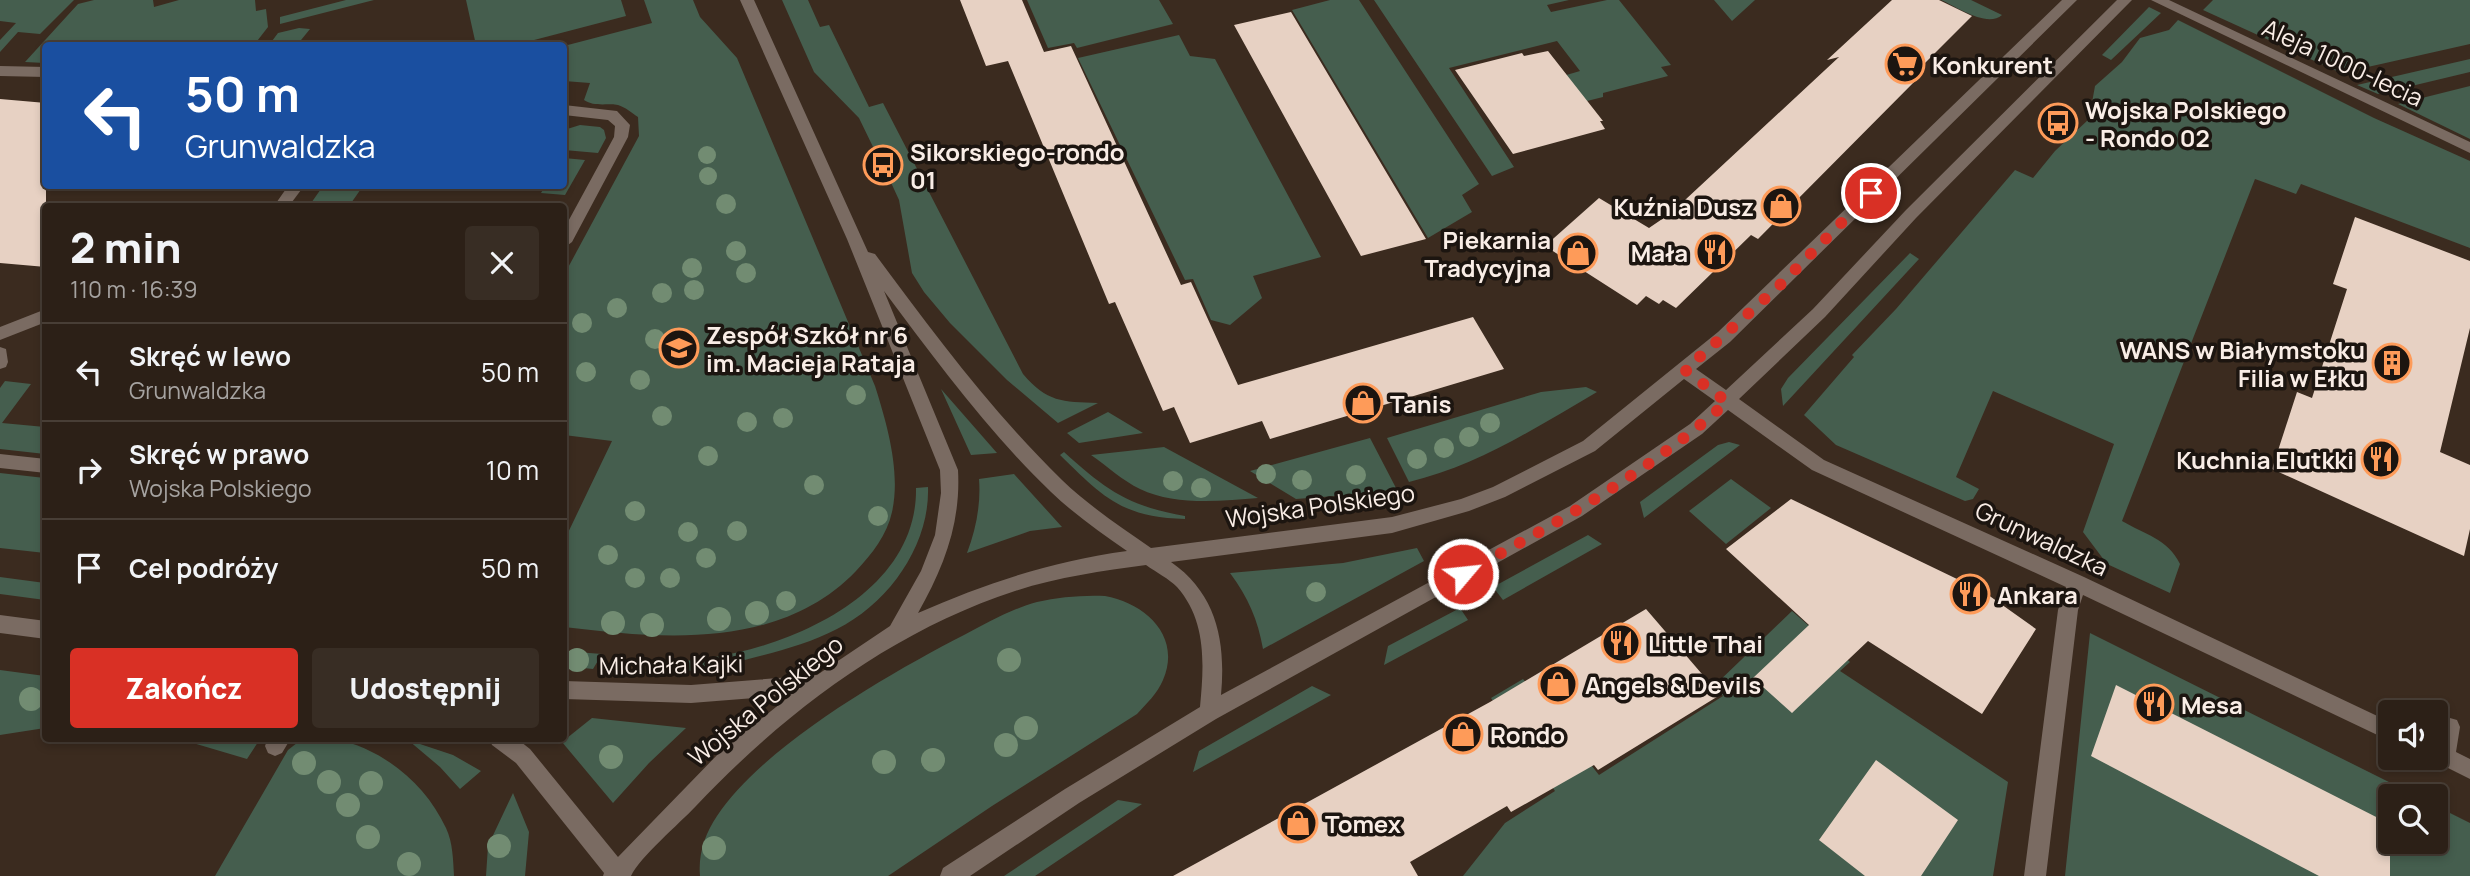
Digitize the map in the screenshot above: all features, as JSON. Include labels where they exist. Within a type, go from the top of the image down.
[{"type":"street","points":[[747,0],[855,239],[895,344],[943,452],[951,487],[951,507],[945,537],[932,573],[897,632]]},
{"type":"street","name":"Wojska Polskiego","points":[[617,875],[729,758],[820,684],[897,632],[965,601],[1016,582],[1083,565],[1392,525],[1463,506],[1544,471],[1589,446],[1685,370],[1778,287],[2070,0]]},
{"type":"street","points":[[951,876],[1072,796],[1209,712],[1576,511],[1696,429],[1819,313],[1911,214],[2125,0]]},
{"type":"street","name":"Aleja 1000-lecia","points":[[2158,0],[2470,149]]},
{"type":"street","points":[[0,71],[42,72]]},
{"type":"street","points":[[567,110],[612,115],[623,125],[621,137],[567,236]]},
{"type":"street","points":[[855,239],[936,349],[1027,455],[1058,486],[1103,523],[1182,581],[1198,604],[1210,631],[1214,665],[1209,712]]},
{"type":"street","points":[[0,334],[42,317]]},
{"type":"street","points":[[0,354],[0,362]]},
{"type":"street","name":"Grunwaldzka","points":[[1685,370],[1818,465],[2077,583],[2378,726]]},
{"type":"street","points":[[0,461],[42,466]]},
{"type":"street","points":[[2035,876],[2068,610],[2077,583]]},
{"type":"street","points":[[0,624],[42,629]]},
{"type":"street","name":"Michała Kajki","points":[[567,690],[691,694],[820,684]]},
{"type":"street","points":[[2448,733],[2450,727]]},
{"type":"street","points":[[504,742],[523,756],[617,875]]},
{"type":"street","points":[[2448,758],[2470,769]]},
{"type":"green space","points":[[0,0],[74,0],[40,34],[18,32],[0,52],[0,40],[16,23],[0,21]]},
{"type":"green space","points":[[94,0],[153,0],[154,7],[179,0],[255,0],[256,11],[266,9],[268,27],[256,42],[43,42],[78,4]]},
{"type":"green space","points":[[346,0],[374,0],[280,24],[280,17]]},
{"type":"green space","points":[[466,0],[621,0],[626,16],[526,42],[475,42]]},
{"type":"green space","points":[[644,0],[693,0],[700,17],[737,58],[875,386],[894,465],[894,497],[887,529],[856,571],[826,597],[792,615],[756,627],[719,633],[641,634],[567,627],[567,535],[612,441],[567,435],[567,269],[639,136],[638,117],[618,105],[596,104],[584,100],[590,83],[567,81],[567,45],[652,23]]},
{"type":"green space","points":[[782,0],[808,0],[820,27],[829,25],[869,107],[883,103],[1023,374],[1040,390],[1056,399],[1098,403],[1058,423],[1007,380],[950,323],[924,292],[912,273],[899,200],[888,176],[899,172],[886,148],[875,151],[859,118],[814,72]]},
{"type":"green space","points":[[1027,0],[1159,0],[1173,24],[1077,48],[1074,43],[1048,48]]},
{"type":"green space","points":[[1330,0],[1359,0],[1479,184],[1462,195],[1472,212],[1428,238],[1292,10]]},
{"type":"green space","points":[[1374,0],[1569,0],[1547,5],[1551,12],[1619,0],[1671,65],[1661,67],[1668,76],[1603,93],[1603,97],[1583,102],[1563,76],[1580,71],[1557,41],[1449,68],[1514,167],[1492,176]]},
{"type":"green space","points":[[1714,0],[1755,0],[1732,21]]},
{"type":"green space","points":[[1941,0],[1971,0],[2002,15],[1996,18],[1980,18]]},
{"type":"green space","points":[[2213,0],[2470,0],[2470,44],[2341,73],[2203,10]]},
{"type":"green space","points":[[2149,7],[2161,13],[2111,60],[2102,55]]},
{"type":"green space","points":[[2178,20],[2374,118],[2470,161],[2470,248],[2301,184],[2296,194],[2255,179],[2122,521],[2155,538],[2175,556],[2180,564],[2170,593],[2107,564],[2083,532],[2114,444],[1993,391],[1956,477],[1979,489],[1973,499],[1965,501],[1836,445],[1804,415],[1854,357],[1852,355],[1896,309],[2015,170],[2033,178],[2055,151],[2089,119],[2095,86],[2122,62],[2140,38],[2169,30]]},
{"type":"green space","points":[[299,28],[310,29],[299,42],[271,42],[278,33]]},
{"type":"green space","points":[[1179,35],[1190,56],[1215,59],[1321,257],[1253,276],[1262,298],[1230,325],[1211,320],[1193,279],[1185,280],[1078,58]]},
{"type":"green space","points":[[42,43],[42,63],[25,62]]},
{"type":"green space","points":[[2470,59],[2470,72],[2378,94],[2357,85]]},
{"type":"green space","points":[[2470,86],[2470,139],[2398,104]]},
{"type":"green space","points":[[580,125],[600,127],[606,138],[598,153],[567,150],[567,129]]},
{"type":"green space","points":[[567,158],[585,160],[565,195],[541,193],[543,189],[567,189]]},
{"type":"green space","points":[[321,189],[361,189],[351,203],[311,203]]},
{"type":"green space","points":[[1910,253],[1919,259],[1783,406],[1781,389],[1788,378]]},
{"type":"green space","points":[[5,381],[31,384],[2,423],[42,427],[42,454],[0,449],[0,388]]},
{"type":"green space","points":[[1586,387],[1597,392],[1529,432],[1459,466],[1409,482],[1387,438],[1541,392]]},
{"type":"green space","points":[[941,389],[997,453],[971,455]]},
{"type":"green space","points":[[1108,412],[1143,433],[1079,443],[1067,433]]},
{"type":"green space","points":[[1370,438],[1396,488],[1375,493],[1296,499],[1250,471]]},
{"type":"green space","points":[[1729,442],[1740,445],[1644,518],[1640,502],[1718,445]]},
{"type":"green space","points":[[1164,447],[1258,498],[1198,501],[1168,498],[1127,482],[1091,455]]},
{"type":"green space","points":[[1064,452],[1093,477],[1119,494],[1148,507],[1185,516],[1185,519],[1145,514],[1115,502],[1060,455]]},
{"type":"green space","points":[[0,473],[42,478],[42,553],[0,548]]},
{"type":"green space","points":[[1014,474],[1062,527],[1030,531],[967,553],[977,516],[979,479]]},
{"type":"green space","points":[[1731,479],[1771,508],[1726,544],[1689,511]]},
{"type":"green space","points":[[928,487],[927,509],[914,551],[889,588],[856,618],[818,638],[728,664],[645,673],[655,662],[694,660],[737,653],[781,639],[823,621],[860,596],[890,566],[909,530],[916,488]]},
{"type":"green space","points":[[1588,535],[1602,544],[1503,600],[1493,587]]},
{"type":"green space","points":[[1417,548],[1424,561],[1263,649],[1251,609],[1230,573],[1343,563]]},
{"type":"green space","points":[[0,577],[42,583],[42,600],[0,594]]},
{"type":"green space","points":[[1105,596],[1134,606],[1146,614],[1164,636],[1168,649],[1168,664],[1163,680],[1155,694],[1137,714],[888,876],[700,876],[701,852],[717,816],[738,790],[765,764],[830,714],[901,669],[1009,612],[1054,599]]},
{"type":"green space","points":[[1460,608],[1468,620],[1384,665],[1388,646]]},
{"type":"green space","points":[[1792,611],[1850,662],[1840,671],[2008,782],[1993,876],[1463,876],[1505,823],[1555,791],[1491,698],[1523,679],[1599,775],[1723,696],[1715,685]]},
{"type":"green space","points":[[2090,633],[2393,784],[2378,784],[2378,854],[2448,854],[2448,812],[2470,823],[2470,876],[2065,876]]},
{"type":"green space","points":[[567,651],[602,654],[593,669],[567,666]]},
{"type":"green space","points":[[0,670],[42,676],[42,728],[0,735]]},
{"type":"green space","points":[[1312,686],[1331,695],[1193,772],[1199,751]]},
{"type":"green space","points":[[592,718],[686,728],[649,763],[613,803],[562,742],[567,742],[567,738]]},
{"type":"green space","points":[[183,742],[258,742],[247,759]]},
{"type":"green space","points":[[298,742],[346,742],[370,751],[401,770],[427,797],[446,828],[454,876],[215,876],[288,750]]},
{"type":"green space","points":[[410,742],[453,755],[481,771],[460,789],[440,767]]},
{"type":"green space","points":[[513,793],[529,832],[525,876],[486,876],[488,846]]},
{"type":"green space","points":[[1118,800],[1142,804],[1035,876],[1004,876]]},
{"type":"building","points":[[960,0],[1022,0],[1044,52],[1071,46],[1181,285],[1191,282],[1238,385],[1473,317],[1504,369],[1270,439],[1262,421],[1190,443],[1174,407],[1163,411],[1115,302],[1109,304],[1008,61],[986,66]]},
{"type":"building","points":[[1892,0],[1939,0],[1972,16],[1915,73],[1920,76],[1758,239],[1751,235],[1676,308],[1663,300],[1659,304],[1646,296],[1637,305],[1545,246],[1599,198],[1649,228],[1671,213],[1839,57],[1827,60]]},
{"type":"building","points":[[1291,12],[1426,239],[1361,256],[1234,25]]},
{"type":"building","points":[[1548,51],[1603,121],[1600,121],[1605,129],[1513,154],[1455,70],[1522,53],[1524,56]]},
{"type":"building","points":[[0,99],[42,103],[42,189],[46,189],[46,203],[42,203],[42,267],[0,263]]},
{"type":"building","name":"WANS w Białymstoku Filia w Ełku","points":[[2355,217],[2470,261],[2470,328],[2440,452],[2470,465],[2470,529],[2464,556],[2272,469],[2297,392],[2312,398],[2347,289],[2333,284]]},
{"type":"building","points":[[1791,499],[1984,592],[2036,629],[1982,714],[1868,641],[1792,713],[1753,678],[1809,625],[1726,549]]},
{"type":"building","points":[[1646,609],[1720,695],[1598,770],[1594,765],[1511,812],[1507,806],[1410,862],[1418,876],[1173,876],[1490,702]]},
{"type":"building","points":[[2116,685],[2378,818],[2378,854],[2390,854],[2390,876],[2319,876],[2091,756]]},
{"type":"building","points":[[1876,760],[1958,820],[1921,876],[1865,876],[1819,840]]},
{"type":"place","name":"Konkurent","points":[[1905,64]]},
{"type":"place","name":"Wojska Polskiego - Rondo 02","points":[[2058,123]]},
{"type":"place","name":"Sikorskiego-rondo 01","points":[[883,165]]},
{"type":"place","name":"Kuźnia Dusz","points":[[1781,206]]},
{"type":"place","name":"Mała","points":[[1715,252]]},
{"type":"place","name":"Piekarnia Tradycyjna","points":[[1578,253]]},
{"type":"place","name":"Zespół Szkół nr 6 im. Macieja Rataja","points":[[679,348]]},
{"type":"place","name":"WANS w Białymstoku Filia w Ełku","points":[[2392,363]]},
{"type":"place","name":"Tanis","points":[[1363,403]]},
{"type":"place","name":"Kuchnia Elutkki","points":[[2381,459]]},
{"type":"place","name":"Ankara","points":[[1970,594]]},
{"type":"place","name":"Little Thai","points":[[1621,643]]},
{"type":"place","name":"Angels & Devils","points":[[1558,684]]},
{"type":"place","name":"Mesa","points":[[2154,704]]},
{"type":"place","name":"Rondo","points":[[1463,734]]},
{"type":"place","name":"Tomex","points":[[1298,823]]},
{"type":"route","points":[[1463,574],[1607,491],[1696,429],[1727,402],[1685,370],[1778,287],[1871,193]]}]
